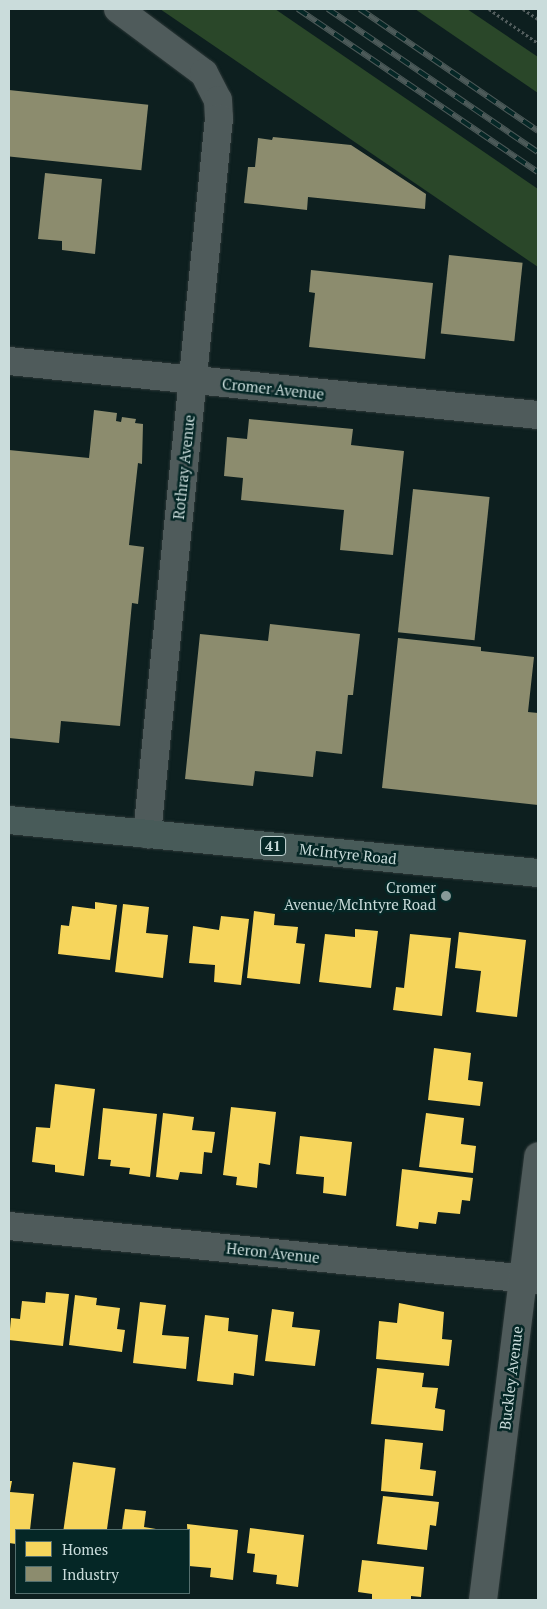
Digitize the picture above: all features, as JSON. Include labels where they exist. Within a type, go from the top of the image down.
[{"type":"main road","name":"McIntyre Road","points":[[9,820],[538,873]]},
{"type":"street","name":"Rothray Avenue","points":[[118,9],[204,73],[218,100],[218,138],[147,834]]},
{"type":"street","name":"Cromer Avenue","points":[[9,362],[538,415]]},
{"type":"street","name":"Buckley Avenue","points":[[483,1600],[531,1280],[538,1156]]},
{"type":"street","name":"Heron Avenue","points":[[9,1226],[531,1280]]},
{"type":"path","points":[[489,9],[538,43]]},
{"type":"path","points":[[523,9],[538,19]]},
{"type":"green space","points":[[160,9],[275,9],[538,189],[538,267]]},
{"type":"green space","points":[[415,9],[467,9],[538,57],[538,93]]},
{"type":"building: Homes","points":[[95,902],[117,905],[110,960],[58,954],[61,925],[69,926],[72,906],[95,909]]},
{"type":"building: Homes","points":[[123,904],[149,907],[146,933],[168,935],[163,978],[115,972]]},
{"type":"building: Homes","points":[[254,911],[275,914],[274,925],[298,927],[296,943],[305,944],[300,984],[247,978]]},
{"type":"building: Homes","points":[[221,916],[249,919],[241,985],[214,982],[215,965],[189,963],[193,926],[219,930]]},
{"type":"building: Homes","points":[[355,929],[378,931],[371,988],[319,982],[325,934],[355,937]]},
{"type":"building: Homes","points":[[459,932],[526,940],[517,1017],[476,1012],[481,971],[455,968]]},
{"type":"building: Homes","points":[[410,934],[451,938],[442,1016],[393,1010],[396,987],[404,988]]},
{"type":"building: Homes","points":[[434,1048],[471,1053],[468,1080],[483,1082],[480,1106],[428,1100]]},
{"type":"building: Homes","points":[[55,1084],[95,1089],[84,1176],[55,1172],[55,1165],[32,1162],[36,1127],[50,1128]]},
{"type":"building: Homes","points":[[231,1107],[276,1112],[270,1165],[259,1163],[257,1188],[236,1185],[237,1177],[223,1175]]},
{"type":"building: Homes","points":[[103,1108],[157,1114],[150,1177],[129,1174],[130,1168],[110,1166],[111,1160],[98,1159]]},
{"type":"building: Homes","points":[[163,1113],[194,1117],[192,1130],[215,1132],[212,1153],[204,1152],[202,1174],[180,1172],[178,1180],[156,1177]]},
{"type":"building: Homes","points":[[426,1113],[464,1118],[461,1144],[476,1146],[473,1173],[419,1167]]},
{"type":"building: Homes","points":[[300,1136],[352,1142],[346,1196],[323,1193],[324,1177],[296,1174]]},
{"type":"building: Homes","points":[[402,1169],[473,1178],[470,1201],[462,1200],[460,1214],[438,1212],[436,1224],[419,1222],[418,1229],[396,1226]]},
{"type":"building: Homes","points":[[46,1292],[69,1294],[63,1346],[9,1340],[11,1318],[20,1319],[22,1301],[45,1303]]},
{"type":"building: Homes","points":[[75,1295],[97,1298],[96,1305],[120,1308],[117,1329],[125,1330],[122,1352],[69,1345]]},
{"type":"building: Homes","points":[[140,1302],[166,1305],[162,1335],[189,1337],[186,1369],[133,1363]]},
{"type":"building: Homes","points":[[399,1303],[444,1312],[442,1339],[452,1340],[449,1366],[376,1359],[379,1321],[397,1323]]},
{"type":"building: Homes","points":[[272,1309],[294,1312],[292,1327],[320,1330],[315,1366],[265,1361]]},
{"type":"building: Homes","points":[[205,1315],[229,1318],[228,1331],[258,1335],[254,1376],[234,1373],[233,1385],[197,1381]]},
{"type":"building: Homes","points":[[377,1368],[424,1373],[422,1387],[438,1388],[435,1408],[445,1410],[443,1431],[371,1424]]},
{"type":"building: Homes","points":[[385,1439],[423,1443],[420,1469],[436,1471],[433,1496],[381,1491]]},
{"type":"building: Homes","points":[[73,1462],[116,1468],[107,1529],[64,1529]]},
{"type":"building: Homes","points":[[9,1481],[12,1481],[10,1492],[34,1494],[30,1529],[15,1529],[15,1544],[9,1543]]},
{"type":"building: Homes","points":[[383,1496],[439,1502],[436,1526],[430,1525],[427,1550],[377,1544]]},
{"type":"building: Homes","points":[[125,1509],[146,1511],[144,1527],[156,1529],[122,1529]]},
{"type":"building: Homes","points":[[187,1524],[238,1530],[233,1580],[210,1577],[211,1568],[190,1566],[190,1529],[187,1529]]},
{"type":"building: Homes","points":[[250,1528],[304,1535],[298,1587],[276,1584],[277,1575],[253,1572],[255,1554],[247,1553]]},
{"type":"building: Homes","points":[[362,1560],[424,1567],[421,1597],[411,1596],[411,1600],[372,1600],[372,1594],[358,1592]]},
{"type":"building: Industry","points":[[9,90],[148,105],[141,170],[9,156]]},
{"type":"building: Industry","points":[[273,137],[351,145],[426,194],[425,209],[308,197],[307,210],[244,203],[248,167],[255,167],[258,138],[272,140]]},
{"type":"building: Industry","points":[[45,173],[102,179],[95,254],[62,250],[62,241],[38,239]]},
{"type":"building: Industry","points":[[449,255],[523,263],[514,341],[441,334]]},
{"type":"building: Industry","points":[[311,270],[433,283],[425,359],[309,347],[315,293],[309,292]]},
{"type":"building: Industry","points":[[94,410],[117,413],[116,421],[121,422],[122,417],[136,419],[135,423],[143,424],[142,464],[138,463],[129,545],[144,547],[138,604],[132,603],[120,726],[61,721],[59,743],[9,738],[9,450],[89,458]]},
{"type":"building: Industry","points":[[249,419],[353,429],[351,445],[404,451],[393,555],[340,550],[344,510],[241,500],[243,478],[224,476],[227,437],[247,439]]},
{"type":"building: Industry","points":[[413,489],[490,497],[475,640],[398,632]]},
{"type":"building: Industry","points":[[270,624],[360,634],[353,695],[348,695],[342,754],[316,751],[313,777],[255,771],[253,786],[185,779],[200,634],[268,641]]},
{"type":"building: Industry","points":[[398,638],[481,647],[481,651],[534,657],[528,712],[538,713],[538,805],[382,788]]},
{"type":"railway","points":[[298,9],[538,172]]},
{"type":"railway","points":[[328,9],[538,152]]},
{"type":"railway","points":[[360,9],[538,131]]},
{"type":"place","name":"Cromer Avenue/McIntyre Road","points":[[446,896]]}]
